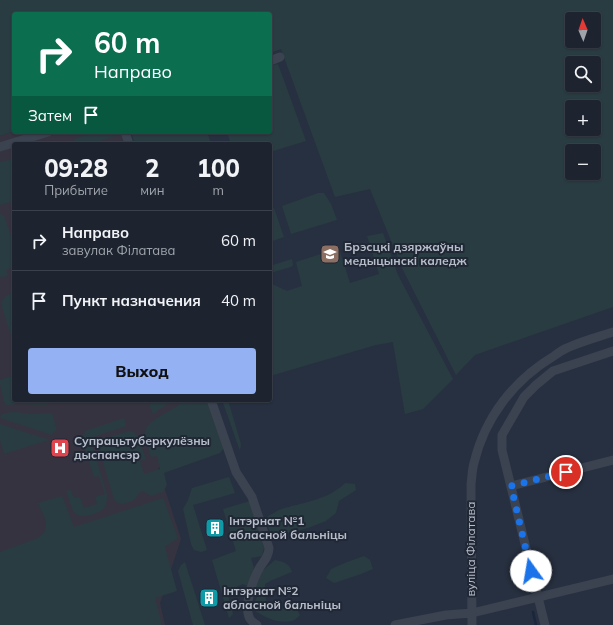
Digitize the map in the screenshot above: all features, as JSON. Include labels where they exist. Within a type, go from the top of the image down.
[{"type":"street","points":[[272,60],[280,58]]},
{"type":"street","points":[[16,142],[42,134]]},
{"type":"street","points":[[0,147],[12,143]]},
{"type":"street","name":"вуліца Філатава","points":[[472,625],[471,484],[474,464],[486,430],[500,404],[518,383],[540,364],[567,348],[613,332]]},
{"type":"street","points":[[545,625],[502,450],[502,435],[524,397],[553,371],[613,351]]},
{"type":"street","points":[[212,402],[236,472],[252,497],[269,548],[269,553],[255,577],[249,596],[248,606],[250,618],[253,623],[257,625]]},
{"type":"street","points":[[511,486],[613,460]]},
{"type":"street","name":"вуліца Філатава","points":[[472,613],[613,579]]},
{"type":"street","points":[[396,625],[446,615],[472,613]]},
{"type":"shaded area","points":[[12,132],[12,134],[121,134],[123,142],[12,142],[12,402],[207,402],[222,445],[158,468],[181,539],[160,603],[165,625],[0,625],[0,136]]},
{"type":"green space","points":[[0,0],[613,0],[613,307],[475,355],[456,375],[403,270],[370,189],[335,197],[281,49],[272,52],[272,12],[12,12],[12,132],[0,136]]},
{"type":"green space","points":[[278,64],[306,141],[272,151],[272,142],[230,142],[228,134],[272,134],[272,66]]},
{"type":"green space","points":[[90,134],[115,134],[113,137],[97,142],[75,142],[74,139]]},
{"type":"green space","points":[[132,134],[208,134],[210,142],[134,142]]},
{"type":"green space","points":[[12,159],[12,202],[0,205],[0,162]]},
{"type":"green space","points":[[318,193],[324,193],[331,204],[337,220],[291,234],[282,206]]},
{"type":"green space","points":[[274,208],[284,237],[272,241],[272,209]]},
{"type":"green space","points":[[0,214],[4,216],[12,240],[12,268],[6,270],[8,275],[1,278]]},
{"type":"green space","points":[[383,233],[398,275],[453,379],[423,409],[405,414],[393,342],[376,345],[272,375],[272,284],[287,291],[302,286],[296,262],[339,248],[350,283],[379,274],[367,236]]},
{"type":"green space","points":[[292,259],[293,265],[291,267],[272,272],[273,265]]},
{"type":"green space","points":[[12,293],[12,334],[10,333],[1,303],[6,296]]},
{"type":"green space","points":[[12,376],[12,402],[56,402],[45,405],[5,405],[0,380]]},
{"type":"green space","points":[[154,402],[170,402],[153,414],[149,404]]},
{"type":"green space","points":[[182,402],[207,402],[224,448],[220,453],[164,473],[167,485],[163,492],[151,496],[143,491],[139,493],[131,502],[121,504],[117,502],[114,499],[99,449],[100,442],[106,438],[129,431],[134,432],[138,437],[146,459],[140,461],[144,474],[160,469],[157,456],[151,457],[144,434],[147,426],[157,418]]},
{"type":"green space","points":[[223,402],[229,402],[241,444],[240,451]]},
{"type":"green space","points":[[15,412],[30,414],[52,413],[57,430],[54,431],[52,435],[0,418],[1,415],[5,413]]},
{"type":"green space","points":[[124,418],[126,426],[90,438],[107,495],[107,501],[105,507],[99,511],[87,516],[79,516],[73,510],[66,491],[71,490],[74,498],[80,497],[84,508],[97,504],[95,497],[105,494],[99,476],[94,477],[81,436],[85,434],[85,431]]},
{"type":"green space","points":[[0,424],[49,440],[4,454],[0,440]]},
{"type":"green space","points":[[229,477],[235,493],[193,505],[207,550],[201,552],[194,550],[191,544],[183,509],[192,488]]},
{"type":"green space","points":[[345,483],[355,484],[356,490],[339,501],[336,513],[326,521],[308,528],[277,536],[272,535],[265,518],[279,510],[330,494]]},
{"type":"green space","points":[[62,496],[74,527],[163,498],[178,538],[165,547],[177,591],[155,598],[162,625],[0,625],[0,552],[38,538],[45,532],[46,520],[38,503]]},
{"type":"green space","points":[[250,501],[264,548],[262,556],[251,558],[253,569],[261,572],[275,560],[284,562],[288,565],[292,572],[265,584],[265,590],[269,607],[279,609],[288,607],[296,608],[300,615],[292,621],[282,622],[273,620],[255,611],[254,604],[257,597],[256,589],[243,584],[227,591],[233,614],[229,618],[212,560],[236,551],[223,509]]},
{"type":"green space","points":[[364,556],[370,560],[373,569],[334,583],[326,578],[331,569]]},
{"type":"green space","points":[[185,562],[205,625],[193,625],[178,571],[181,565]]},
{"type":"waterway","points":[[533,612],[536,625]]},
{"type":"place","name":"Брэсцкі дзяржаўны медыцынскі каледж","points":[[330,254]]},
{"type":"place","name":"Супрацьтуберкулёзны дыспансэр","points":[[60,448]]},
{"type":"place","name":"Інтэрнат №1 абласной бальніцы","points":[[215,528]]},
{"type":"place","name":"Інтэрнат №2 абласной бальніцы","points":[[209,598]]},
{"type":"route","points":[[531,571],[511,486],[566,472]]}]
